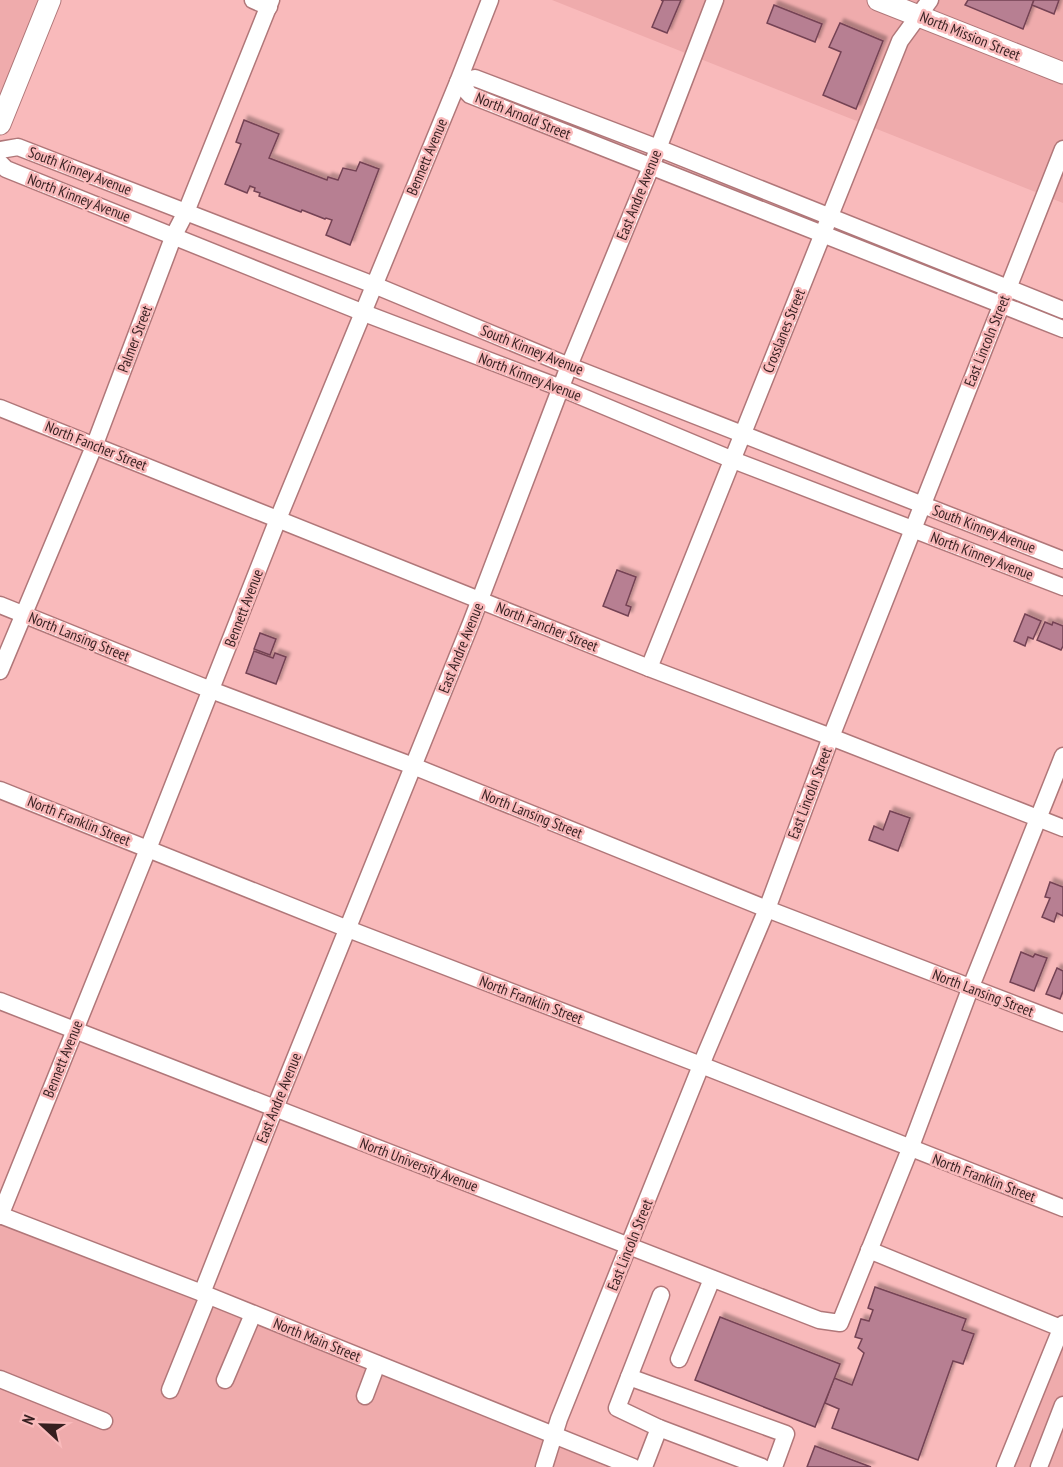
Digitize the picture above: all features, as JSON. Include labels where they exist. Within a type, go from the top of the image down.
[{"type":"main road","points":[[0,124],[50,0]]},
{"type":"main road","name":"North Mission Street","points":[[878,0],[925,8],[1063,73]]},
{"type":"street","points":[[253,0],[270,3]]},
{"type":"street","name":"Bennett Avenue","points":[[0,1215],[278,519],[490,0]]},
{"type":"street","name":"East Andre Avenue","points":[[170,1390],[274,1108],[480,600],[569,366],[651,166],[714,0]]},
{"type":"street","name":"Palmer Street","points":[[0,671],[95,444],[174,235],[186,212],[270,3]]},
{"type":"street","name":"Crosslanes Street","points":[[649,668],[900,41],[925,8]]},
{"type":"street","name":"North Arnold Street","points":[[1063,310],[658,148],[475,78],[458,82],[470,95],[1063,329]]},
{"type":"street","name":"South Kinney Avenue","points":[[0,150],[18,147],[374,285],[569,366],[1063,560]]},
{"type":"street","name":"East Lincoln Street","points":[[544,1467],[553,1436],[701,1065],[767,909],[831,737],[1063,150]]},
{"type":"street","name":"North Kinney Avenue","points":[[0,163],[6,169],[364,313],[561,388],[733,460],[1063,587]]},
{"type":"street","name":"North Fancher Street","points":[[0,408],[95,444],[649,668],[1063,828]]},
{"type":"street","name":"North Lansing Street","points":[[0,605],[211,690],[414,766],[767,909],[1063,1023]]},
{"type":"street","points":[[1005,1467],[1062,1327],[869,1250],[1063,756]]},
{"type":"street","name":"North Franklin Street","points":[[0,790],[348,929],[1063,1208]]},
{"type":"street","name":"North University Avenue","points":[[0,1001],[819,1320],[840,1323],[869,1250]]},
{"type":"street","name":"North Main Street","points":[[0,1215],[205,1294],[633,1467]]},
{"type":"street","points":[[679,1359],[712,1279]]},
{"type":"street","points":[[661,1295],[617,1408],[659,1428],[762,1467]]},
{"type":"street","points":[[225,1380],[253,1314]]},
{"type":"street","points":[[365,1396],[376,1364]]},
{"type":"street","points":[[629,1377],[786,1434],[774,1467]]},
{"type":"street","points":[[0,1379],[104,1420]]},
{"type":"street","points":[[1039,1467],[1063,1405]]},
{"type":"street","points":[[644,1467],[659,1428]]},
{"type":"shaded area","points":[[0,0],[50,0],[0,124]]},
{"type":"shaded area","points":[[552,0],[1063,0],[1063,203]]},
{"type":"shaded area","points":[[0,1215],[633,1467],[0,1467]]},
{"type":"shaded area","points":[[1063,1324],[1063,1467],[1005,1467]]},
{"type":"building","points":[[661,0],[681,0],[667,33],[652,27],[663,1]]},
{"type":"building","points":[[968,0],[1034,0],[1023,29],[965,5]]},
{"type":"building","points":[[1034,0],[1059,0],[1054,14],[1032,5]]},
{"type":"building","points":[[774,5],[822,24],[815,42],[767,23]]},
{"type":"building","points":[[840,23],[883,41],[856,109],[823,95],[841,52],[829,47]]},
{"type":"building","points":[[244,120],[279,134],[269,158],[327,180],[328,177],[338,180],[343,168],[356,171],[360,162],[379,169],[350,245],[326,235],[332,220],[302,210],[301,212],[259,196],[260,193],[254,191],[255,188],[250,186],[247,193],[225,184],[241,144],[236,142]]},
{"type":"building","points":[[617,570],[636,577],[626,605],[631,607],[628,616],[603,606]]},
{"type":"building","points":[[1025,614],[1041,621],[1033,639],[1028,637],[1025,646],[1014,641]]},
{"type":"building","points":[[1045,622],[1063,626],[1061,650],[1037,640]]},
{"type":"building","points":[[260,633],[276,639],[270,655],[254,649]]},
{"type":"building","points":[[254,651],[273,658],[275,653],[286,657],[276,684],[246,673]]},
{"type":"building","points":[[890,811],[910,818],[898,851],[869,840],[874,826],[883,830]]},
{"type":"building","points":[[1050,882],[1063,887],[1063,916],[1057,913],[1054,922],[1042,917],[1050,898],[1045,897]]},
{"type":"building","points":[[1021,952],[1033,957],[1035,954],[1047,958],[1034,991],[1010,982]]},
{"type":"building","points":[[1057,968],[1063,971],[1063,991],[1060,999],[1046,994]]},
{"type":"building","points":[[875,1287],[966,1319],[962,1330],[974,1334],[963,1364],[953,1361],[918,1460],[832,1428],[839,1409],[825,1403],[834,1378],[852,1385],[864,1353],[858,1348],[862,1339],[855,1337],[861,1319],[869,1321],[873,1310],[868,1308]]},
{"type":"building","points":[[720,1317],[840,1364],[815,1427],[695,1380]]},
{"type":"building","points":[[815,1446],[871,1467],[807,1467]]}]
